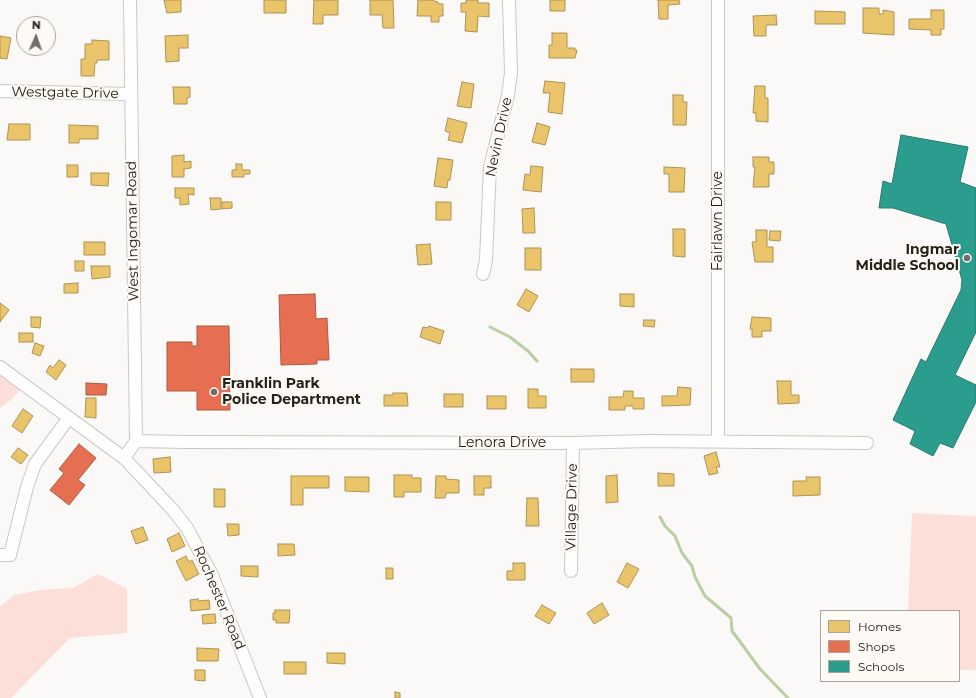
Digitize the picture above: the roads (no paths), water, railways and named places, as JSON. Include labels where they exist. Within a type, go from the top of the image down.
[{"type":"street","name":"West Ingomar Road","points":[[130,0],[130,94],[136,440]]},
{"type":"street","name":"Nevin Drive","points":[[483,274],[486,260],[490,167],[508,95],[511,72],[509,0]]},
{"type":"street","name":"Fairlawn Drive","points":[[718,0],[718,441]]},
{"type":"street","name":"Westgate Drive","points":[[0,91],[130,94]]},
{"type":"street","name":"Rochester Road","points":[[0,367],[68,419],[124,458],[169,505],[187,528],[201,553],[224,603],[260,698]]},
{"type":"street","points":[[0,555],[10,554],[27,487],[35,464],[68,419]]},
{"type":"street","name":"Lenora Drive","points":[[136,440],[186,442],[573,443],[718,441],[867,443]]},
{"type":"street","points":[[124,458],[136,440]]},
{"type":"street","name":"Village Drive","points":[[571,571],[573,443]]},
{"type":"waterway","points":[[490,327],[510,337],[528,351],[537,361]]},
{"type":"waterway","points":[[660,517],[665,526],[675,536],[682,553],[692,566],[695,577],[705,596],[731,618],[732,631],[760,669],[788,698]]},
{"type":"place","name":"Ingmar Middle School","points":[[967,258]]},
{"type":"place","name":"Franklin Park Police Department","points":[[214,392]]}]
